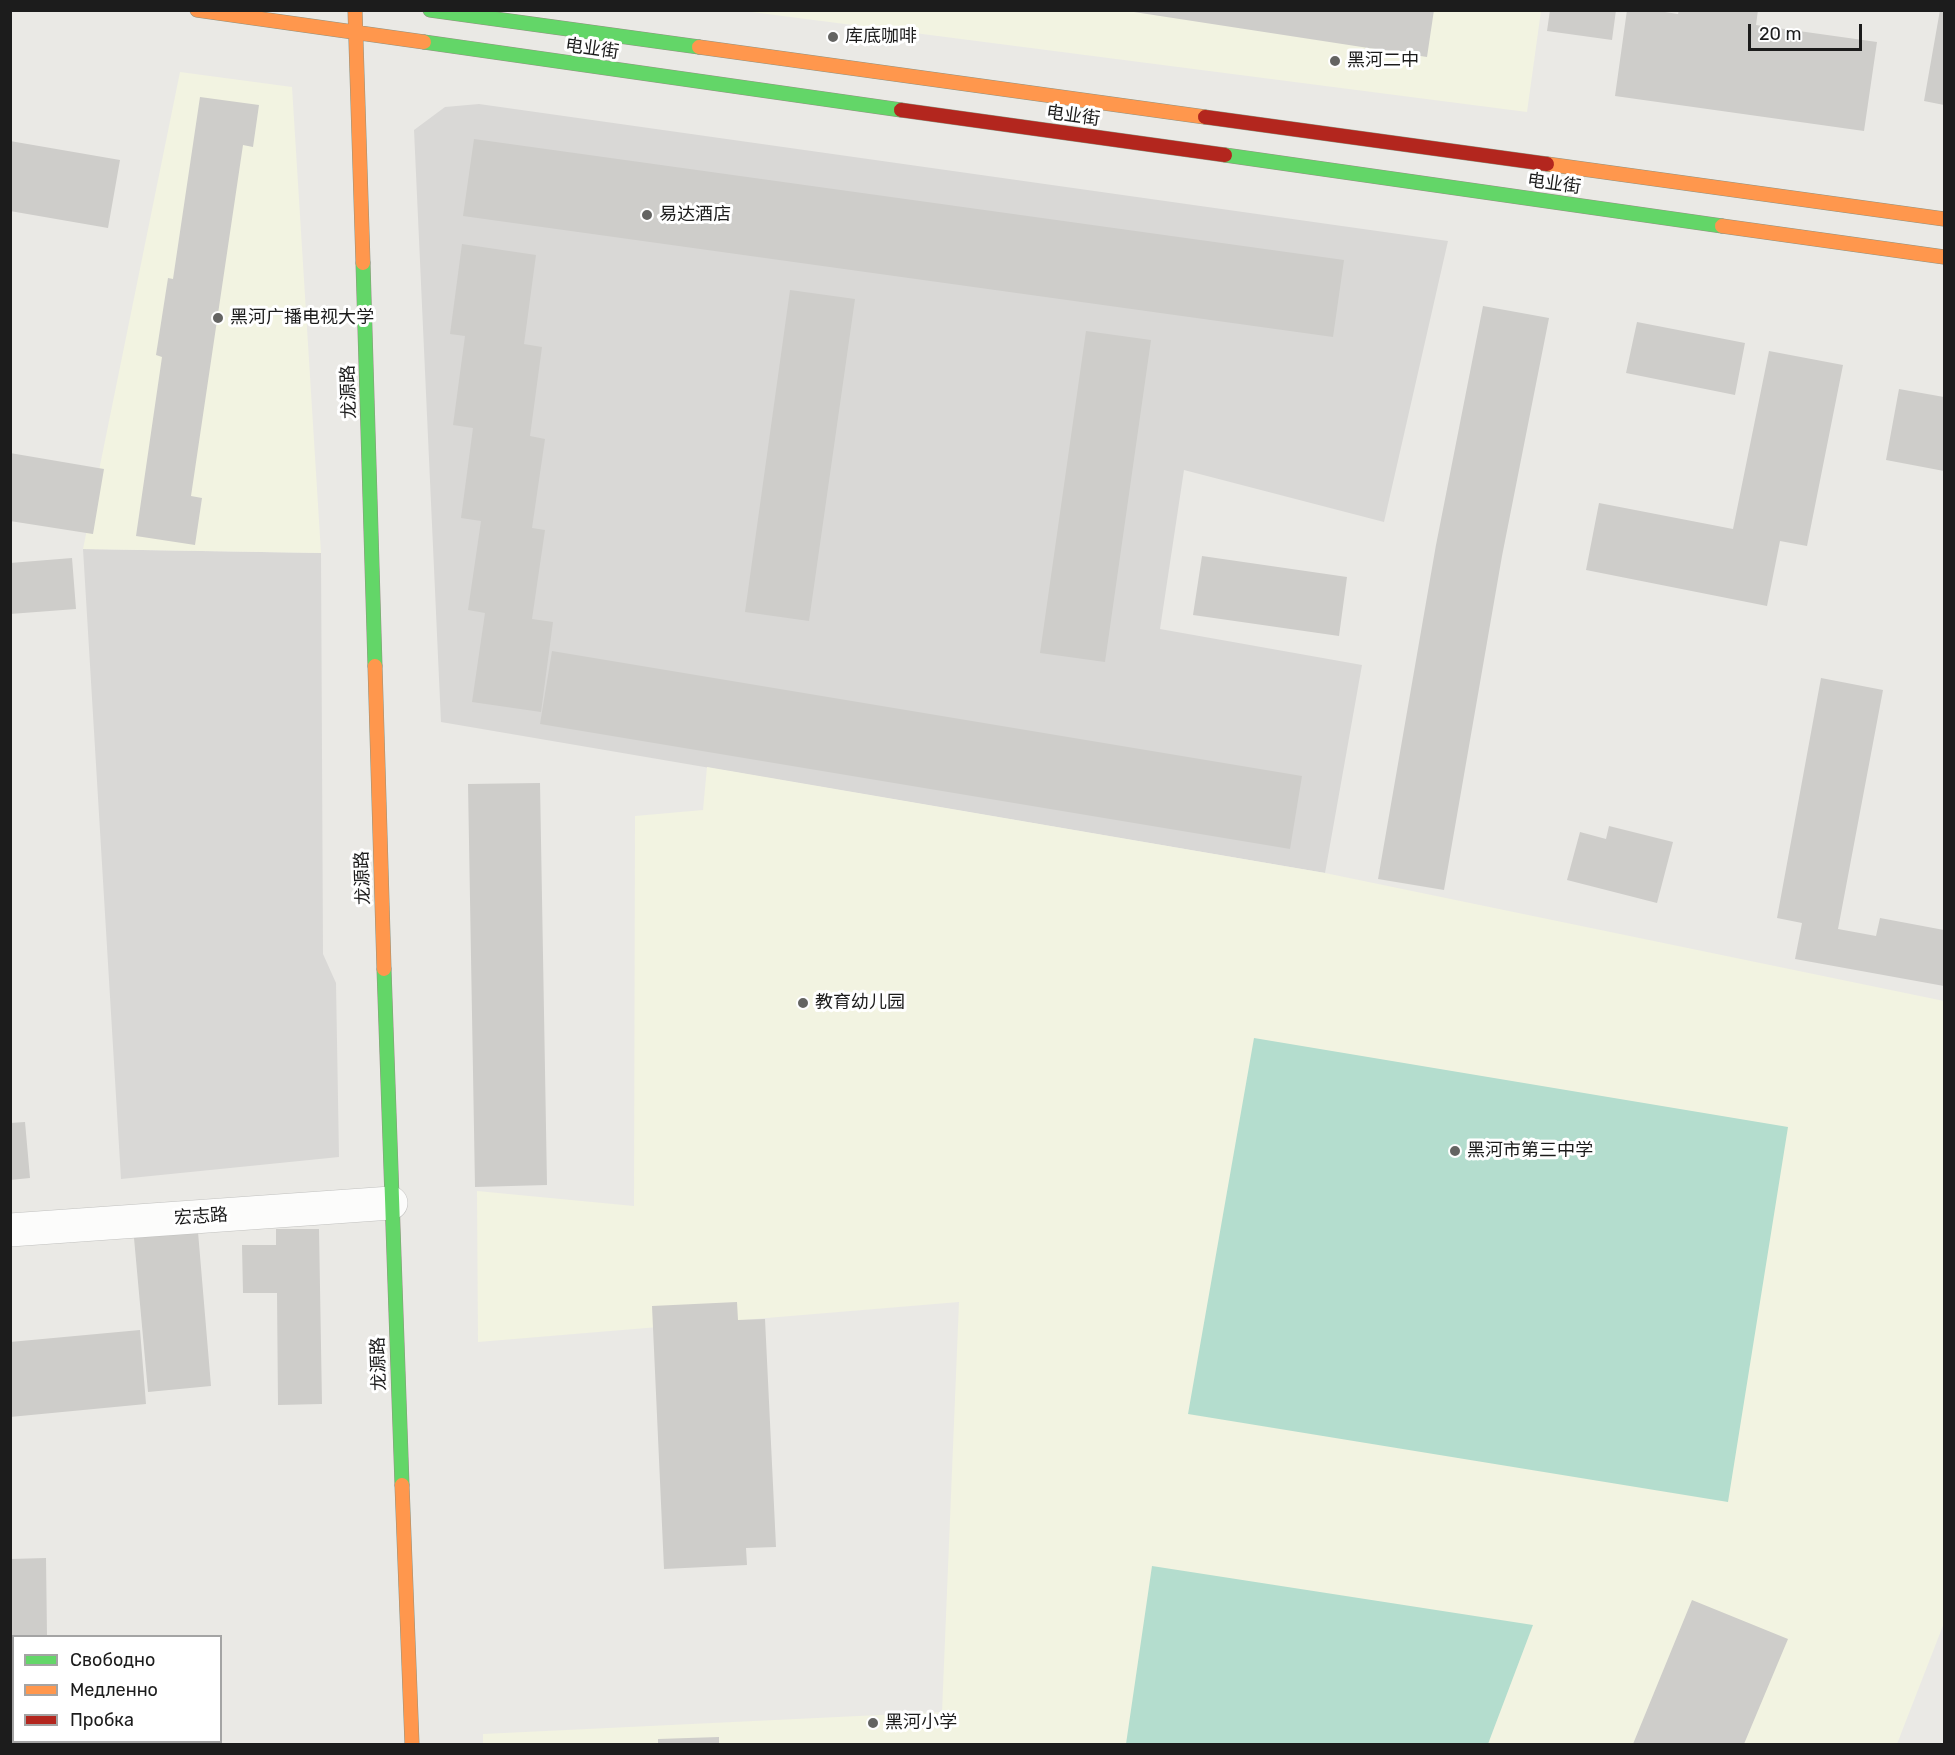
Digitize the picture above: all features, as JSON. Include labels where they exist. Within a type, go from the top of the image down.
[{"type":"street","name":"电业街","points":[[197,10],[1944,257]]},
{"type":"street","name":"龙源路","points":[[355,10],[391,1203],[412,1744]]},
{"type":"street","name":"电业街","points":[[430,10],[1944,219]]},
{"type":"street","name":"宏志路","points":[[10,1230],[391,1203]]},
{"type":"shaded area","name":"黑河二中","points":[[744,11],[1541,11],[1527,112]]},
{"type":"shaded area","name":"黑河广播电视大学","points":[[180,72],[292,87],[321,553],[83,549]]},
{"type":"shaded area","points":[[479,104],[1448,241],[1384,522],[1184,470],[1160,629],[1362,665],[1325,873],[441,722],[414,130],[445,107]]},
{"type":"shaded area","points":[[83,549],[321,553],[323,954],[336,983],[339,1157],[121,1179]]},
{"type":"shaded area","name":"黑河市第三中学","points":[[707,767],[1325,873],[1944,1001],[1944,1623],[1897,1744],[483,1744],[483,1734],[942,1712],[959,1302],[478,1342],[477,1191],[634,1206],[635,816],[703,810]]},
{"type":"green space","points":[[1254,1038],[1788,1127],[1728,1502],[1188,1414]]},
{"type":"green space","points":[[1152,1566],[1533,1625],[1488,1744],[1126,1744]]},
{"type":"building","points":[[1121,10],[1434,10],[1427,57]]},
{"type":"building","points":[[1550,10],[1616,10],[1612,40],[1547,31]]},
{"type":"building","points":[[1627,10],[1652,10],[1678,14],[1679,10],[1758,10],[1756,25],[1877,42],[1864,131],[1615,96]]},
{"type":"building","points":[[1940,10],[1944,10],[1944,105],[1924,101]]},
{"type":"building","points":[[200,97],[259,105],[253,147],[243,145],[191,496],[202,498],[195,545],[136,536],[162,357],[156,355],[168,278],[173,279]]},
{"type":"building","points":[[474,139],[1344,260],[1333,337],[463,216]]},
{"type":"building","points":[[10,141],[120,160],[108,228],[10,211]]},
{"type":"building","points":[[462,244],[536,255],[524,344],[542,347],[530,436],[545,439],[532,528],[545,530],[532,619],[553,622],[541,712],[472,702],[485,613],[468,610],[481,521],[461,518],[473,428],[453,425],[465,336],[450,334]]},
{"type":"building","points":[[790,290],[855,299],[809,621],[745,612]]},
{"type":"building","points":[[1483,306],[1549,318],[1502,556],[1444,890],[1378,879],[1436,545]]},
{"type":"building","points":[[1637,322],[1745,343],[1735,395],[1626,373]]},
{"type":"building","points":[[1086,331],[1151,340],[1105,662],[1040,653]]},
{"type":"building","points":[[1769,351],[1843,365],[1807,546],[1780,541],[1767,606],[1586,570],[1599,503],[1733,529]]},
{"type":"building","points":[[1899,389],[1944,397],[1944,471],[1886,460]]},
{"type":"building","points":[[10,453],[104,469],[93,534],[10,521]]},
{"type":"building","points":[[1202,556],[1347,577],[1339,636],[1193,615]]},
{"type":"building","points":[[72,558],[76,609],[10,614],[10,563]]},
{"type":"building","points":[[552,651],[1302,776],[1290,849],[540,724]]},
{"type":"building","points":[[1821,678],[1883,690],[1838,929],[1876,936],[1880,918],[1944,930],[1944,986],[1795,959],[1802,923],[1777,918]]},
{"type":"building","points":[[540,783],[547,1185],[475,1187],[468,784]]},
{"type":"building","points":[[1609,826],[1673,842],[1657,903],[1567,880],[1580,832],[1606,839]]},
{"type":"building","points":[[25,1122],[30,1178],[10,1180],[10,1123]]},
{"type":"building","points":[[276,1229],[319,1229],[322,1404],[278,1405],[277,1293],[243,1293],[242,1245],[276,1245]]},
{"type":"building","points":[[198,1232],[211,1386],[148,1392],[134,1238]]},
{"type":"building","points":[[737,1302],[738,1320],[765,1319],[776,1547],[746,1548],[747,1565],[664,1569],[652,1306]]},
{"type":"building","points":[[140,1330],[146,1404],[10,1417],[10,1342]]},
{"type":"building","points":[[46,1558],[47,1635],[12,1635],[12,1743],[57,1744],[10,1744],[10,1559]]},
{"type":"building","points":[[1692,1600],[1788,1639],[1744,1744],[1633,1744]]},
{"type":"building","points":[[719,1737],[719,1744],[658,1744],[658,1739]]},
{"type":"traffic: fast","points":[[430,10],[699,47]]},
{"type":"traffic: fast","points":[[424,42],[901,110]]},
{"type":"traffic: fast","points":[[1225,155],[1722,226]]},
{"type":"traffic: fast","points":[[363,263],[375,666]]},
{"type":"traffic: fast","points":[[384,969],[402,1485]]},
{"type":"traffic: slow","points":[[197,10],[424,42]]},
{"type":"traffic: slow","points":[[355,10],[363,263]]},
{"type":"traffic: slow","points":[[699,47],[1205,117]]},
{"type":"traffic: slow","points":[[1547,164],[1944,219]]},
{"type":"traffic: slow","points":[[1722,226],[1944,257]]},
{"type":"traffic: slow","points":[[375,666],[384,969]]},
{"type":"traffic: slow","points":[[402,1485],[412,1744]]},
{"type":"traffic: jam","points":[[901,110],[1225,155]]},
{"type":"traffic: jam","points":[[1205,117],[1547,164]]},
{"type":"place","name":"库底咖啡","points":[[833,37]]},
{"type":"place","name":"黑河二中","points":[[1335,61]]},
{"type":"place","name":"易达酒店","points":[[647,215]]},
{"type":"place","name":"黑河广播电视大学","points":[[218,318]]},
{"type":"place","name":"教育幼儿园","points":[[803,1003]]},
{"type":"place","name":"黑河市第三中学","points":[[1455,1151]]},
{"type":"place","name":"黑河小学","points":[[873,1723]]}]
